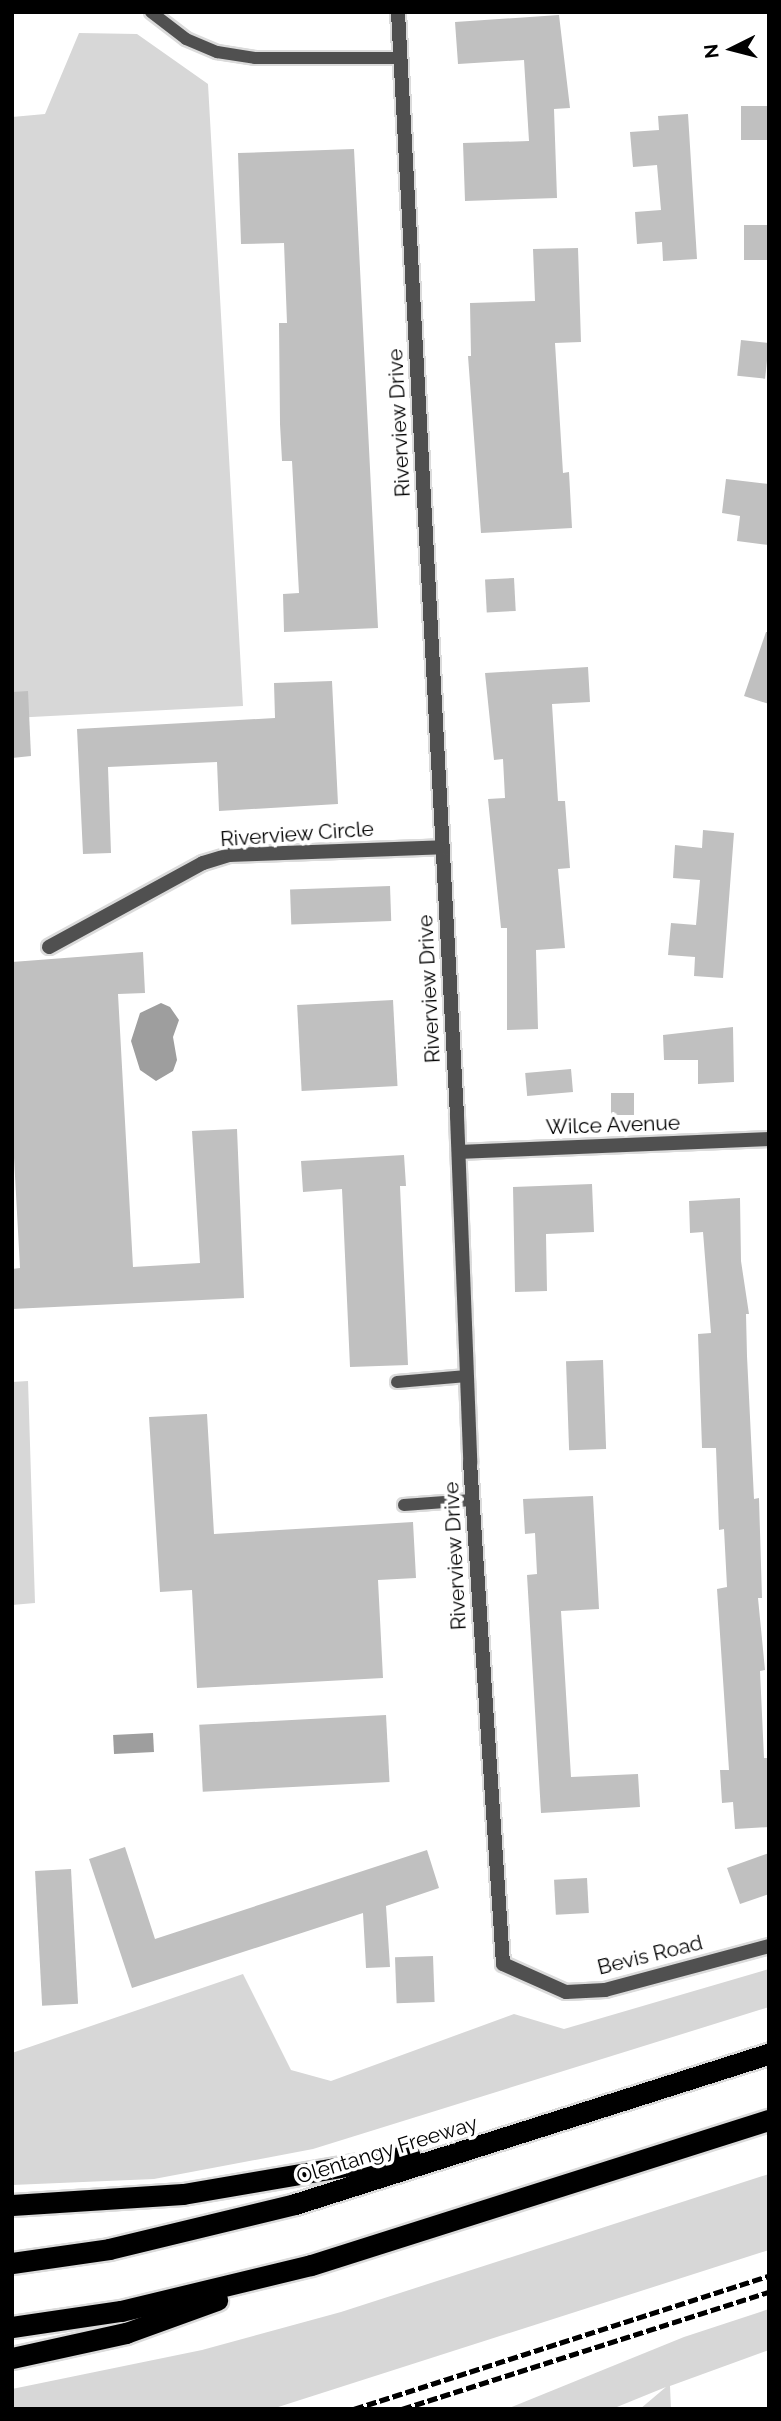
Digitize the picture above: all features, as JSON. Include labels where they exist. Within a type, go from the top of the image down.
[{"type":"highway","name":"Olentangy Freeway","points":[[12,2263],[109,2249],[295,2204],[769,2054]]},
{"type":"highway","points":[[12,2358],[126,2333],[311,2265],[769,2120]]},
{"type":"highway","points":[[12,2205],[101,2202],[266,2182],[532,2130]]},
{"type":"highway","points":[[12,2327],[121,2311],[311,2265]]},
{"type":"street","name":"Riverview Drive","points":[[398,12],[459,1152],[472,1500],[503,1964]]},
{"type":"street","name":"Riverview Circle","points":[[49,947],[204,863],[229,855],[443,847]]},
{"type":"street","name":"Wilce Avenue","points":[[459,1152],[769,1139]]},
{"type":"street","name":"Bevis Road","points":[[503,1964],[566,1992],[605,1990],[769,1945]]},
{"type":"lane","points":[[151,12],[186,39],[217,52],[255,58],[401,58]]},
{"type":"lane","points":[[397,1382],[467,1376]]},
{"type":"lane","points":[[404,1505],[472,1500]]},
{"type":"shaded area","points":[[79,33],[137,34],[208,84],[243,706],[12,718],[12,117],[45,114]]},
{"type":"shaded area","points":[[161,1003],[170,1007],[179,1020],[173,1037],[177,1060],[173,1071],[156,1081],[140,1070],[131,1041],[140,1013]]},
{"type":"shaded area","points":[[28,1381],[35,1603],[12,1605],[12,1382]]},
{"type":"shaded area","points":[[153,1733],[154,1752],[114,1754],[113,1735]]},
{"type":"shaded area","points":[[769,1969],[769,2007],[313,2149],[154,2179],[12,2185],[12,2053],[243,1974],[291,2070],[331,2081],[514,2014],[564,2029]]},
{"type":"shaded area","points":[[769,2174],[769,2250],[272,2409],[12,2409],[12,2389],[202,2350],[341,2312]]},
{"type":"shaded area","points":[[769,2309],[769,2350],[670,2386],[671,2409],[640,2409],[666,2387],[612,2409],[507,2409],[684,2337]]},
{"type":"building","points":[[559,15],[570,108],[554,109],[557,198],[465,201],[463,143],[529,141],[524,60],[458,64],[455,22]]},
{"type":"building","points":[[741,106],[769,106],[769,140],[741,140]]},
{"type":"building","points":[[688,114],[697,259],[663,261],[662,242],[637,244],[635,212],[661,210],[657,165],[633,167],[630,132],[659,130],[658,116]]},
{"type":"building","points":[[354,149],[378,628],[284,632],[283,594],[299,593],[292,461],[282,461],[280,424],[279,323],[287,323],[284,243],[241,244],[238,153]]},
{"type":"building","points":[[744,225],[769,225],[769,260],[744,260]]},
{"type":"building","points":[[578,248],[581,342],[555,343],[563,473],[569,472],[572,528],[481,533],[468,356],[471,356],[470,303],[535,301],[533,249]]},
{"type":"building","points":[[741,340],[769,343],[765,379],[737,376]]},
{"type":"building","points":[[726,479],[769,484],[769,545],[737,541],[740,516],[722,513]]},
{"type":"building","points":[[514,578],[516,611],[487,612],[485,580]]},
{"type":"building","points":[[766,632],[769,632],[769,704],[744,696]]},
{"type":"building","points":[[588,667],[590,702],[552,704],[558,801],[565,801],[570,868],[558,869],[565,948],[536,950],[538,1029],[507,1030],[507,928],[501,928],[488,799],[505,798],[503,759],[494,760],[485,673]]},
{"type":"building","points":[[332,681],[338,804],[219,811],[217,762],[108,767],[111,853],[83,854],[77,729],[275,718],[274,683]]},
{"type":"building","points":[[28,691],[31,756],[12,758],[12,692]]},
{"type":"building","points":[[703,830],[734,833],[723,978],[694,976],[695,957],[668,955],[671,923],[696,925],[700,880],[673,878],[675,845],[702,848]]},
{"type":"building","points":[[390,886],[391,921],[291,924],[290,889]]},
{"type":"building","points":[[143,952],[145,993],[118,994],[133,1267],[200,1263],[192,1131],[237,1129],[244,1298],[12,1309],[12,1269],[20,1268],[12,1121],[12,962]]},
{"type":"building","points":[[393,1000],[398,1086],[302,1091],[297,1005]]},
{"type":"building","points":[[733,1027],[734,1082],[698,1084],[698,1060],[664,1060],[663,1035]]},
{"type":"building","points":[[571,1069],[573,1092],[527,1096],[525,1073]]},
{"type":"building","points":[[611,1093],[634,1093],[634,1115],[611,1115]]},
{"type":"building","points":[[404,1155],[406,1186],[400,1186],[408,1365],[350,1367],[342,1189],[303,1192],[301,1161]]},
{"type":"building","points":[[592,1184],[594,1232],[546,1234],[547,1291],[515,1292],[513,1187]]},
{"type":"building","points":[[740,1198],[741,1261],[749,1314],[746,1314],[747,1356],[754,1499],[759,1498],[762,1598],[758,1598],[765,1670],[760,1671],[764,1758],[769,1758],[769,1827],[735,1829],[733,1802],[722,1803],[720,1770],[729,1770],[717,1589],[727,1587],[724,1529],[719,1530],[716,1448],[702,1448],[698,1334],[711,1333],[703,1232],[690,1233],[689,1201]]},
{"type":"building","points":[[603,1360],[606,1449],[569,1450],[566,1361]]},
{"type":"building","points":[[207,1414],[214,1534],[413,1522],[416,1578],[378,1580],[383,1678],[197,1688],[192,1590],[160,1592],[149,1417]]},
{"type":"building","points":[[593,1496],[599,1609],[561,1611],[571,1777],[638,1774],[640,1807],[541,1813],[527,1575],[537,1574],[535,1533],[525,1534],[523,1499]]},
{"type":"building","points":[[386,1715],[390,1782],[203,1792],[199,1725]]},
{"type":"building","points":[[125,1847],[155,1939],[427,1850],[439,1888],[386,1906],[390,1967],[366,1968],[363,1913],[132,1988],[89,1859]]},
{"type":"building","points":[[769,1853],[769,1894],[740,1904],[727,1868]]},
{"type":"building","points":[[71,1869],[78,2004],[42,2006],[35,1871]]},
{"type":"building","points":[[587,1878],[589,1913],[556,1915],[554,1880]]},
{"type":"building","points":[[433,1956],[435,2002],[397,2003],[395,1957]]},
{"type":"railway","points":[[354,2409],[769,2276]]},
{"type":"railway","points":[[402,2409],[769,2292]]}]
